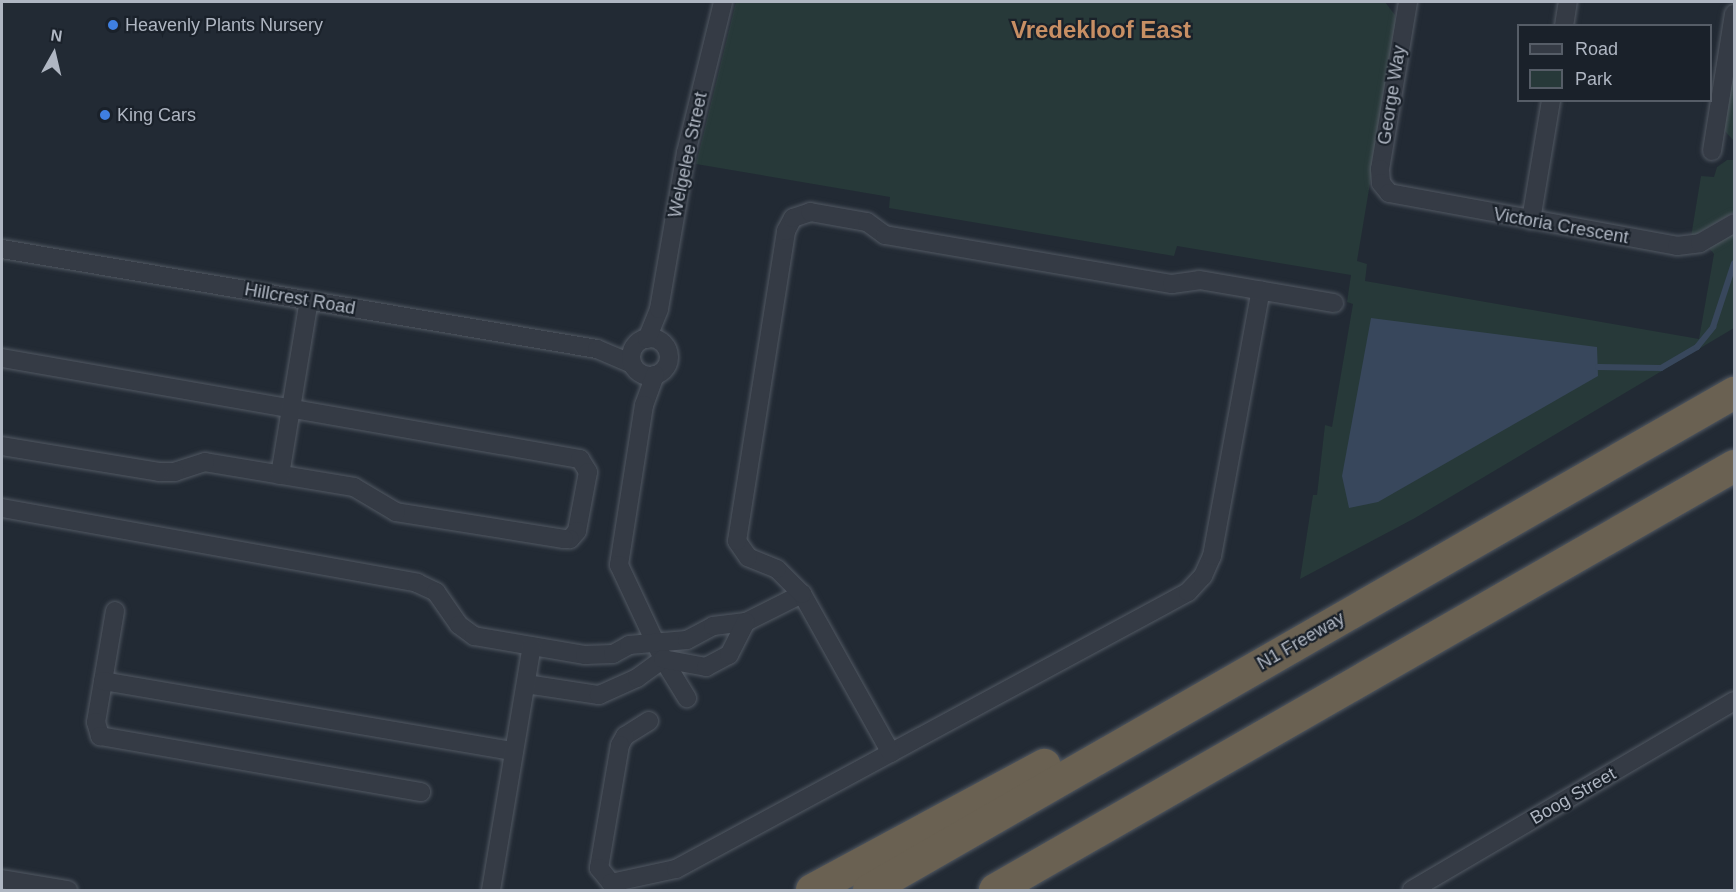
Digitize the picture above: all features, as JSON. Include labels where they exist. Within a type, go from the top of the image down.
[{"type":"highway","name":"N1 Freeway","points":[[869,891],[1218,688],[1734,394]]},
{"type":"highway","points":[[994,891],[1734,466]]},
{"type":"highway","points":[[812,891],[1178,693],[1218,688]]},
{"type":"street","name":"Welgelee Street","points":[[642,341],[659,309],[686,153],[723,2]]},
{"type":"street","name":"George Way","points":[[1384,188],[1380,169],[1408,2]]},
{"type":"street","points":[[1564,24],[1568,2]]},
{"type":"street","points":[[1712,151],[1734,14]]},
{"type":"street","points":[[1531,220],[1551,102]]},
{"type":"street","name":"Victoria Crescent","points":[[1384,188],[1396,197],[1683,247],[1701,243],[1734,223]]},
{"type":"street","points":[[891,753],[802,594],[784,574],[743,553],[736,533],[786,231],[798,214],[810,212],[867,222],[885,235],[1172,284],[1199,280],[1334,303]]},
{"type":"street","name":"Hillcrest Road","points":[[2,249],[597,350],[642,370]]},
{"type":"street","points":[[648,721],[625,736],[620,745],[599,868],[611,883],[676,869],[1196,584],[1212,556],[1261,290]]},
{"type":"street","points":[[280,475],[309,300]]},
{"type":"street","name":"Welgelee Street","points":[[659,309],[666,348]]},
{"type":"street","points":[[642,370],[667,364],[666,348],[658,340],[642,341],[632,353],[642,370],[644,405],[619,565],[654,642],[687,698]]},
{"type":"street","name":"Hillcrest Road","points":[[597,350],[642,341]]},
{"type":"street","points":[[2,358],[580,459],[588,472],[577,531],[570,539],[396,512],[354,487],[205,462],[175,472],[159,472],[2,446]]},
{"type":"street","points":[[2,508],[301,559],[318,566],[417,583],[436,592],[469,633],[532,646],[599,656],[629,645],[687,640],[713,626],[746,622],[802,594]]},
{"type":"street","points":[[115,611],[96,727],[105,738],[421,792]]},
{"type":"street","points":[[526,684],[599,695],[617,688],[663,659],[703,667],[729,655],[746,622]]},
{"type":"street","points":[[491,891],[532,646]]},
{"type":"street","points":[[103,681],[514,751]]},
{"type":"street","name":"Boog Street","points":[[1412,891],[1734,701]]},
{"type":"street","points":[[2,879],[68,891]]},
{"type":"green space","points":[[736,2],[1385,2],[1395,15],[1396,28],[1357,261],[1367,264],[1365,281],[1699,339],[1714,254],[1709,248],[1734,232],[1734,328],[1415,518],[1300,579],[1313,495],[1317,495],[1325,425],[1332,427],[1353,304],[1347,302],[1351,275],[1177,246],[1174,256],[889,208],[890,197],[696,164]]},
{"type":"green space","points":[[1734,59],[1734,141],[1724,130]]},
{"type":"green space","points":[[1727,160],[1734,160],[1734,212],[1691,237],[1701,176],[1714,177],[1717,167]]},
{"type":"water","points":[[1371,318],[1597,347],[1598,376],[1378,502],[1349,508],[1342,476]]},
{"type":"waterway","points":[[1598,367],[1661,368],[1697,347],[1713,327],[1734,263]]},
{"type":"place","name":"Heavenly Plants Nursery","points":[[113,25]]},
{"type":"place","name":"King Cars","points":[[105,115]]},
{"type":"district","name":"Vredekloof East","points":[[1101,30]]}]
